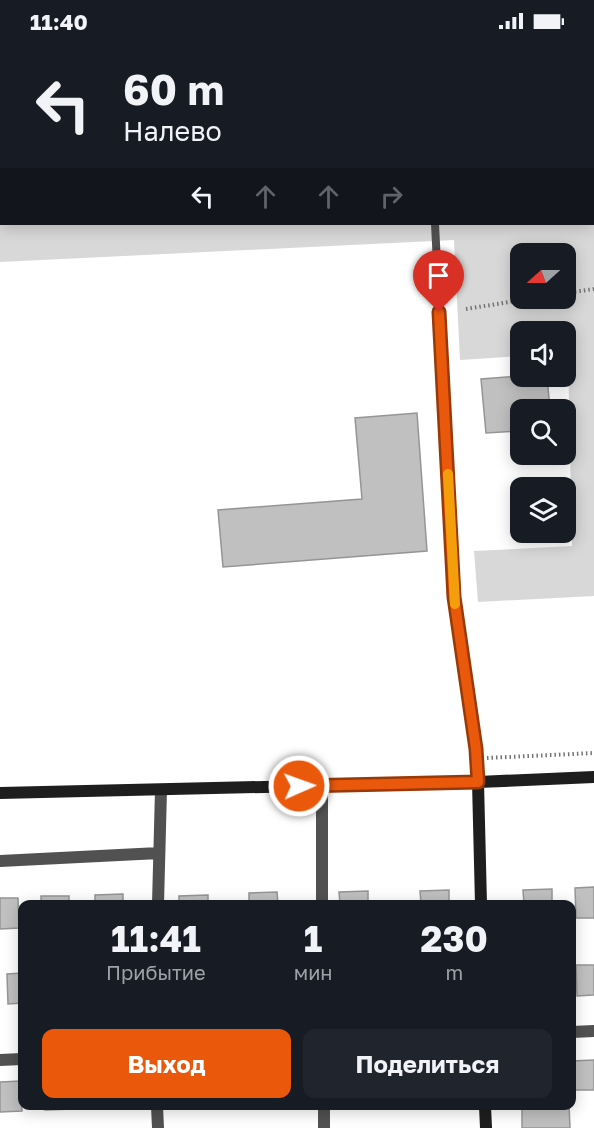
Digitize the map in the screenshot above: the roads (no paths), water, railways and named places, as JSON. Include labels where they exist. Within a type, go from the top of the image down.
[{"type":"main road","points":[[0,793],[478,782],[594,777]]},
{"type":"main road","points":[[478,782],[481,900]]},
{"type":"main road","points":[[485,1110],[486,1128]]},
{"type":"street","points":[[322,786],[322,900]]},
{"type":"street","points":[[158,900],[161,790]]},
{"type":"street","points":[[0,861],[159,853]]},
{"type":"street","points":[[576,1032],[594,1031]]},
{"type":"street","points":[[0,1060],[18,1059]]},
{"type":"street","points":[[157,1110],[159,1128]]},
{"type":"street","points":[[324,1110],[324,1128]]},
{"type":"lane","points":[[435,225],[454,597],[478,782]]}]
